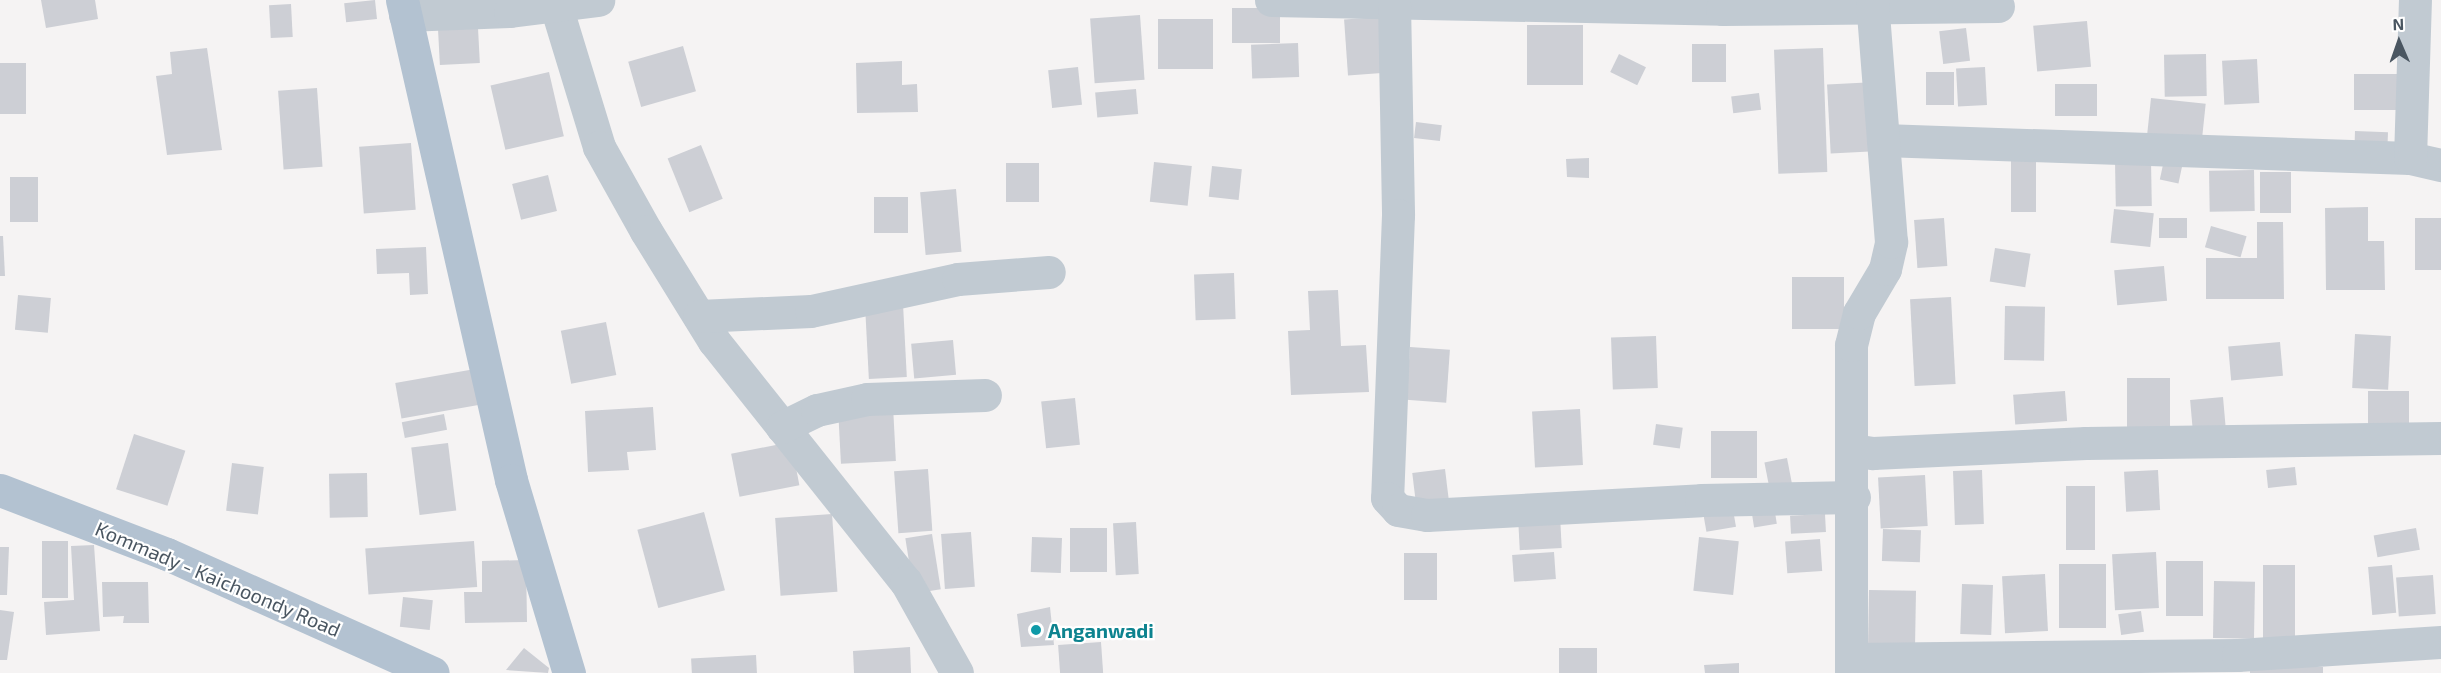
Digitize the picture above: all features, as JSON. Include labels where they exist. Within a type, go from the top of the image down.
[{"type":"main road","points":[[404,7],[511,480],[569,673]]},
{"type":"main road","name":"Kommady - Kaichoondy Road","points":[[0,490],[167,554],[433,673]]},
{"type":"street","points":[[404,7],[555,6],[598,0]]},
{"type":"street","points":[[1271,0],[1722,9],[1872,4],[1998,6]]},
{"type":"street","points":[[2410,158],[2415,0]]},
{"type":"street","points":[[1394,3],[1398,215],[1387,498],[1398,510],[1427,515],[1701,500],[1854,497]]},
{"type":"street","points":[[1872,4],[1891,242],[1885,269],[1859,313],[1851,345],[1854,497],[1851,666],[2237,664],[2441,642]]},
{"type":"street","points":[[555,6],[599,147],[699,316],[782,427],[906,582],[957,673]]},
{"type":"street","points":[[1883,140],[2410,158],[2441,165]]},
{"type":"street","points":[[699,316],[811,311],[958,279],[1049,272]]},
{"type":"street","points":[[782,427],[817,410],[867,399],[986,395]]},
{"type":"street","points":[[1853,450],[1873,453],[2085,443],[2441,438]]},
{"type":"building","points":[[41,0],[95,0],[98,19],[46,28]]},
{"type":"building","points":[[375,0],[377,19],[346,22],[344,3]]},
{"type":"building","points":[[291,4],[293,37],[271,38],[269,5]]},
{"type":"building","points":[[1232,8],[1280,8],[1280,43],[1232,43]]},
{"type":"building","points":[[1140,15],[1145,80],[1095,83],[1090,18]]},
{"type":"building","points":[[1381,17],[1385,73],[1348,75],[1344,20]]},
{"type":"building","points":[[1158,19],[1213,19],[1213,69],[1158,69]]},
{"type":"building","points":[[2087,21],[2091,67],[2037,72],[2033,26]]},
{"type":"building","points":[[1527,25],[1583,25],[1583,85],[1527,85]]},
{"type":"building","points":[[478,28],[480,63],[440,65],[438,30]]},
{"type":"building","points":[[1966,28],[1970,61],[1943,64],[1939,31]]},
{"type":"building","points":[[1298,43],[1299,77],[1252,79],[1251,45]]},
{"type":"building","points":[[1692,44],[1726,44],[1726,82],[1692,82]]},
{"type":"building","points":[[683,46],[696,91],[641,107],[628,62]]},
{"type":"building","points":[[207,48],[222,150],[167,155],[156,76],[172,74],[170,52]]},
{"type":"building","points":[[1823,48],[1827,172],[1778,174],[1774,50]]},
{"type":"building","points":[[1619,54],[1646,67],[1637,85],[1610,72]]},
{"type":"building","points":[[2206,54],[2207,96],[2165,97],[2164,55]]},
{"type":"building","points":[[2257,59],[2259,103],[2224,105],[2222,61]]},
{"type":"building","points":[[902,61],[902,85],[917,84],[918,112],[857,113],[856,63]]},
{"type":"building","points":[[0,63],[26,63],[26,114],[0,114]]},
{"type":"building","points":[[1078,67],[1082,105],[1052,108],[1048,70]]},
{"type":"building","points":[[1985,67],[1987,105],[1958,106],[1956,69]]},
{"type":"building","points":[[549,72],[564,136],[505,150],[491,85]]},
{"type":"building","points":[[1926,72],[1954,72],[1954,105],[1926,105]]},
{"type":"building","points":[[2354,74],[2401,74],[2401,110],[2354,110]]},
{"type":"building","points":[[1876,82],[1880,151],[1831,153],[1827,85]]},
{"type":"building","points":[[2055,84],[2097,84],[2097,116],[2055,116]]},
{"type":"building","points":[[317,88],[323,167],[284,170],[278,91]]},
{"type":"building","points":[[1136,89],[1138,114],[1097,117],[1095,93]]},
{"type":"building","points":[[1759,93],[1761,110],[1733,113],[1731,96]]},
{"type":"building","points":[[2151,98],[2206,104],[2202,143],[2147,137]]},
{"type":"building","points":[[1416,122],[1442,125],[1440,141],[1414,138]]},
{"type":"building","points":[[2355,131],[2388,132],[2387,149],[2354,148]]},
{"type":"building","points":[[411,143],[416,210],[364,213],[359,147]]},
{"type":"building","points":[[701,145],[723,199],[689,212],[668,158]]},
{"type":"building","points":[[2011,155],[2036,155],[2036,212],[2011,212]]},
{"type":"building","points":[[1589,158],[1589,178],[1567,177],[1566,159]]},
{"type":"building","points":[[2151,160],[2152,206],[2116,207],[2115,161]]},
{"type":"building","points":[[2164,160],[2183,164],[2178,184],[2160,180]]},
{"type":"building","points":[[1154,162],[1192,166],[1188,206],[1150,202]]},
{"type":"building","points":[[1006,163],[1039,163],[1039,202],[1006,202]]},
{"type":"building","points":[[1212,166],[1242,169],[1239,200],[1209,197]]},
{"type":"building","points":[[2254,170],[2255,211],[2210,212],[2209,171]]},
{"type":"building","points":[[2260,172],[2291,172],[2291,213],[2260,213]]},
{"type":"building","points":[[548,175],[557,211],[521,220],[512,184]]},
{"type":"building","points":[[10,177],[38,177],[38,222],[10,222]]},
{"type":"building","points":[[956,189],[961,252],[926,255],[920,192]]},
{"type":"building","points":[[874,197],[908,197],[908,233],[874,233]]},
{"type":"building","points":[[2368,207],[2368,241],[2384,241],[2385,290],[2326,290],[2325,208]]},
{"type":"building","points":[[2114,209],[2154,213],[2150,247],[2110,243]]},
{"type":"building","points":[[1944,218],[1947,266],[1917,268],[1914,220]]},
{"type":"building","points":[[2159,218],[2187,218],[2187,238],[2159,238]]},
{"type":"building","points":[[2415,218],[2441,218],[2441,270],[2415,270]]},
{"type":"building","points":[[2257,222],[2283,222],[2284,299],[2206,299],[2206,258],[2257,258]]},
{"type":"building","points":[[2211,226],[2247,236],[2241,257],[2205,247]]},
{"type":"building","points":[[0,236],[3,236],[5,276],[0,276]]},
{"type":"building","points":[[426,247],[428,294],[410,295],[409,273],[377,274],[376,249]]},
{"type":"building","points":[[1995,248],[2031,254],[2025,287],[1990,282]]},
{"type":"building","points":[[2164,266],[2167,301],[2117,305],[2114,270]]},
{"type":"building","points":[[1234,273],[1236,319],[1196,320],[1194,274]]},
{"type":"building","points":[[1792,277],[1844,277],[1844,329],[1792,329]]},
{"type":"building","points":[[1338,290],[1341,346],[1366,345],[1369,392],[1291,395],[1288,331],[1310,330],[1308,291]]},
{"type":"building","points":[[18,295],[51,298],[48,333],[15,330]]},
{"type":"building","points":[[1951,297],[1956,384],[1915,386],[1910,299]]},
{"type":"building","points":[[903,304],[907,377],[869,379],[865,306]]},
{"type":"building","points":[[2005,306],[2045,307],[2044,361],[2004,360]]},
{"type":"building","points":[[606,322],[616,375],[571,384],[561,331]]},
{"type":"building","points":[[2355,334],[2391,336],[2388,390],[2352,388]]},
{"type":"building","points":[[1656,336],[1658,388],[1613,390],[1611,338]]},
{"type":"building","points":[[953,340],[956,375],[914,379],[911,344]]},
{"type":"building","points":[[2280,342],[2283,376],[2231,380],[2228,347]]},
{"type":"building","points":[[1410,347],[1450,350],[1446,403],[1406,400]]},
{"type":"building","points":[[475,369],[481,404],[401,419],[395,383]]},
{"type":"building","points":[[2127,378],[2170,378],[2170,432],[2127,432]]},
{"type":"building","points":[[2065,391],[2067,421],[2015,425],[2013,395]]},
{"type":"building","points":[[2368,391],[2409,391],[2409,433],[2368,433]]},
{"type":"building","points":[[2223,397],[2226,430],[2193,433],[2190,400]]},
{"type":"building","points":[[1075,398],[1080,445],[1046,448],[1041,402]]},
{"type":"building","points":[[893,406],[896,461],[841,464],[838,409]]},
{"type":"building","points":[[653,407],[656,450],[627,452],[629,470],[588,472],[585,411]]},
{"type":"building","points":[[1580,409],[1583,465],[1535,467],[1532,412]]},
{"type":"building","points":[[444,414],[447,430],[405,438],[402,422]]},
{"type":"building","points":[[1656,424],[1683,428],[1680,449],[1653,445]]},
{"type":"building","points":[[1711,431],[1757,431],[1757,478],[1711,478]]},
{"type":"building","points":[[134,434],[185,451],[167,506],[116,489]]},
{"type":"building","points":[[791,442],[799,485],[740,497],[731,454]]},
{"type":"building","points":[[448,443],[456,510],[420,515],[411,448]]},
{"type":"building","points":[[1787,458],[1793,488],[1770,493],[1764,462]]},
{"type":"building","points":[[232,463],[264,467],[258,515],[226,511]]},
{"type":"building","points":[[2295,467],[2297,485],[2268,488],[2266,470]]},
{"type":"building","points":[[928,469],[932,531],[898,533],[894,471]]},
{"type":"building","points":[[1445,469],[1449,501],[1416,505],[1412,473]]},
{"type":"building","points":[[1982,470],[1984,524],[1955,525],[1953,471]]},
{"type":"building","points":[[2158,470],[2160,510],[2126,512],[2124,472]]},
{"type":"building","points":[[367,473],[368,517],[330,518],[329,474]]},
{"type":"building","points":[[1925,475],[1928,526],[1881,528],[1878,477]]},
{"type":"building","points":[[2066,486],[2095,486],[2095,550],[2066,550]]},
{"type":"building","points":[[1732,504],[1736,527],[1706,532],[1702,509]]},
{"type":"building","points":[[1774,506],[1777,524],[1754,527],[1751,510]]},
{"type":"building","points":[[704,512],[725,590],[658,608],[637,530]]},
{"type":"building","points":[[832,514],[837,592],[781,596],[775,518]]},
{"type":"building","points":[[1825,514],[1826,532],[1791,534],[1790,516]]},
{"type":"building","points":[[1560,515],[1562,548],[1520,550],[1518,517]]},
{"type":"building","points":[[1136,522],[1139,574],[1116,575],[1113,523]]},
{"type":"building","points":[[1070,528],[1107,528],[1107,572],[1070,572]]},
{"type":"building","points":[[2416,528],[2420,550],[2377,557],[2374,535]]},
{"type":"building","points":[[1883,529],[1921,530],[1920,562],[1882,561]]},
{"type":"building","points":[[971,532],[975,587],[945,589],[941,534]]},
{"type":"building","points":[[932,534],[941,589],[914,594],[905,538]]},
{"type":"building","points":[[1032,537],[1062,538],[1061,573],[1031,572]]},
{"type":"building","points":[[1699,537],[1739,541],[1733,595],[1693,591]]},
{"type":"building","points":[[1820,539],[1822,571],[1787,573],[1785,541]]},
{"type":"building","points":[[42,541],[68,541],[68,598],[42,598]]},
{"type":"building","points":[[474,541],[477,587],[368,594],[365,549]]},
{"type":"building","points":[[94,545],[100,631],[46,635],[44,602],[74,600],[71,546]]},
{"type":"building","points":[[0,547],[9,547],[7,595],[0,595]]},
{"type":"building","points":[[1554,552],[1556,579],[1514,582],[1512,555]]},
{"type":"building","points":[[2156,552],[2159,608],[2115,610],[2112,554]]},
{"type":"building","points":[[1404,553],[1437,553],[1437,600],[1404,600]]},
{"type":"building","points":[[526,560],[527,622],[465,623],[464,592],[482,592],[482,561]]},
{"type":"building","points":[[2166,561],[2203,561],[2203,616],[2166,616]]},
{"type":"building","points":[[2059,564],[2106,564],[2106,628],[2059,628]]},
{"type":"building","points":[[2263,565],[2295,565],[2295,642],[2263,642]]},
{"type":"building","points":[[2392,565],[2396,613],[2372,615],[2368,567]]},
{"type":"building","points":[[2045,574],[2048,631],[2005,633],[2002,576]]},
{"type":"building","points":[[2433,575],[2436,614],[2399,616],[2396,578]]},
{"type":"building","points":[[2214,581],[2255,582],[2254,639],[2213,638]]},
{"type":"building","points":[[102,582],[148,582],[149,623],[123,623],[124,616],[103,617]]},
{"type":"building","points":[[1962,584],[1993,585],[1991,635],[1960,634]]},
{"type":"building","points":[[1869,590],[1916,591],[1915,650],[1868,649]]},
{"type":"building","points":[[403,597],[433,600],[430,630],[400,627]]},
{"type":"building","name":"Anganwadi","points":[[1050,607],[1054,645],[1021,647],[1017,614]]},
{"type":"building","points":[[0,610],[14,612],[7,660],[0,660]]},
{"type":"building","points":[[2141,611],[2144,632],[2121,635],[2118,614]]},
{"type":"building","points":[[1101,642],[1103,673],[1060,673],[1058,645]]},
{"type":"building","points":[[910,647],[911,673],[854,673],[853,651]]},
{"type":"building","points":[[524,648],[549,668],[548,673],[506,670]]},
{"type":"building","points":[[1559,648],[1597,648],[1597,673],[1559,673]]},
{"type":"building","points":[[756,655],[757,673],[692,673],[691,658]]},
{"type":"building","points":[[1739,663],[1739,673],[1705,673],[1704,665]]},
{"type":"building","points":[[2250,665],[2323,667],[2323,673],[2250,673]]},
{"type":"place","name":"Anganwadi","points":[[1036,630]]}]
